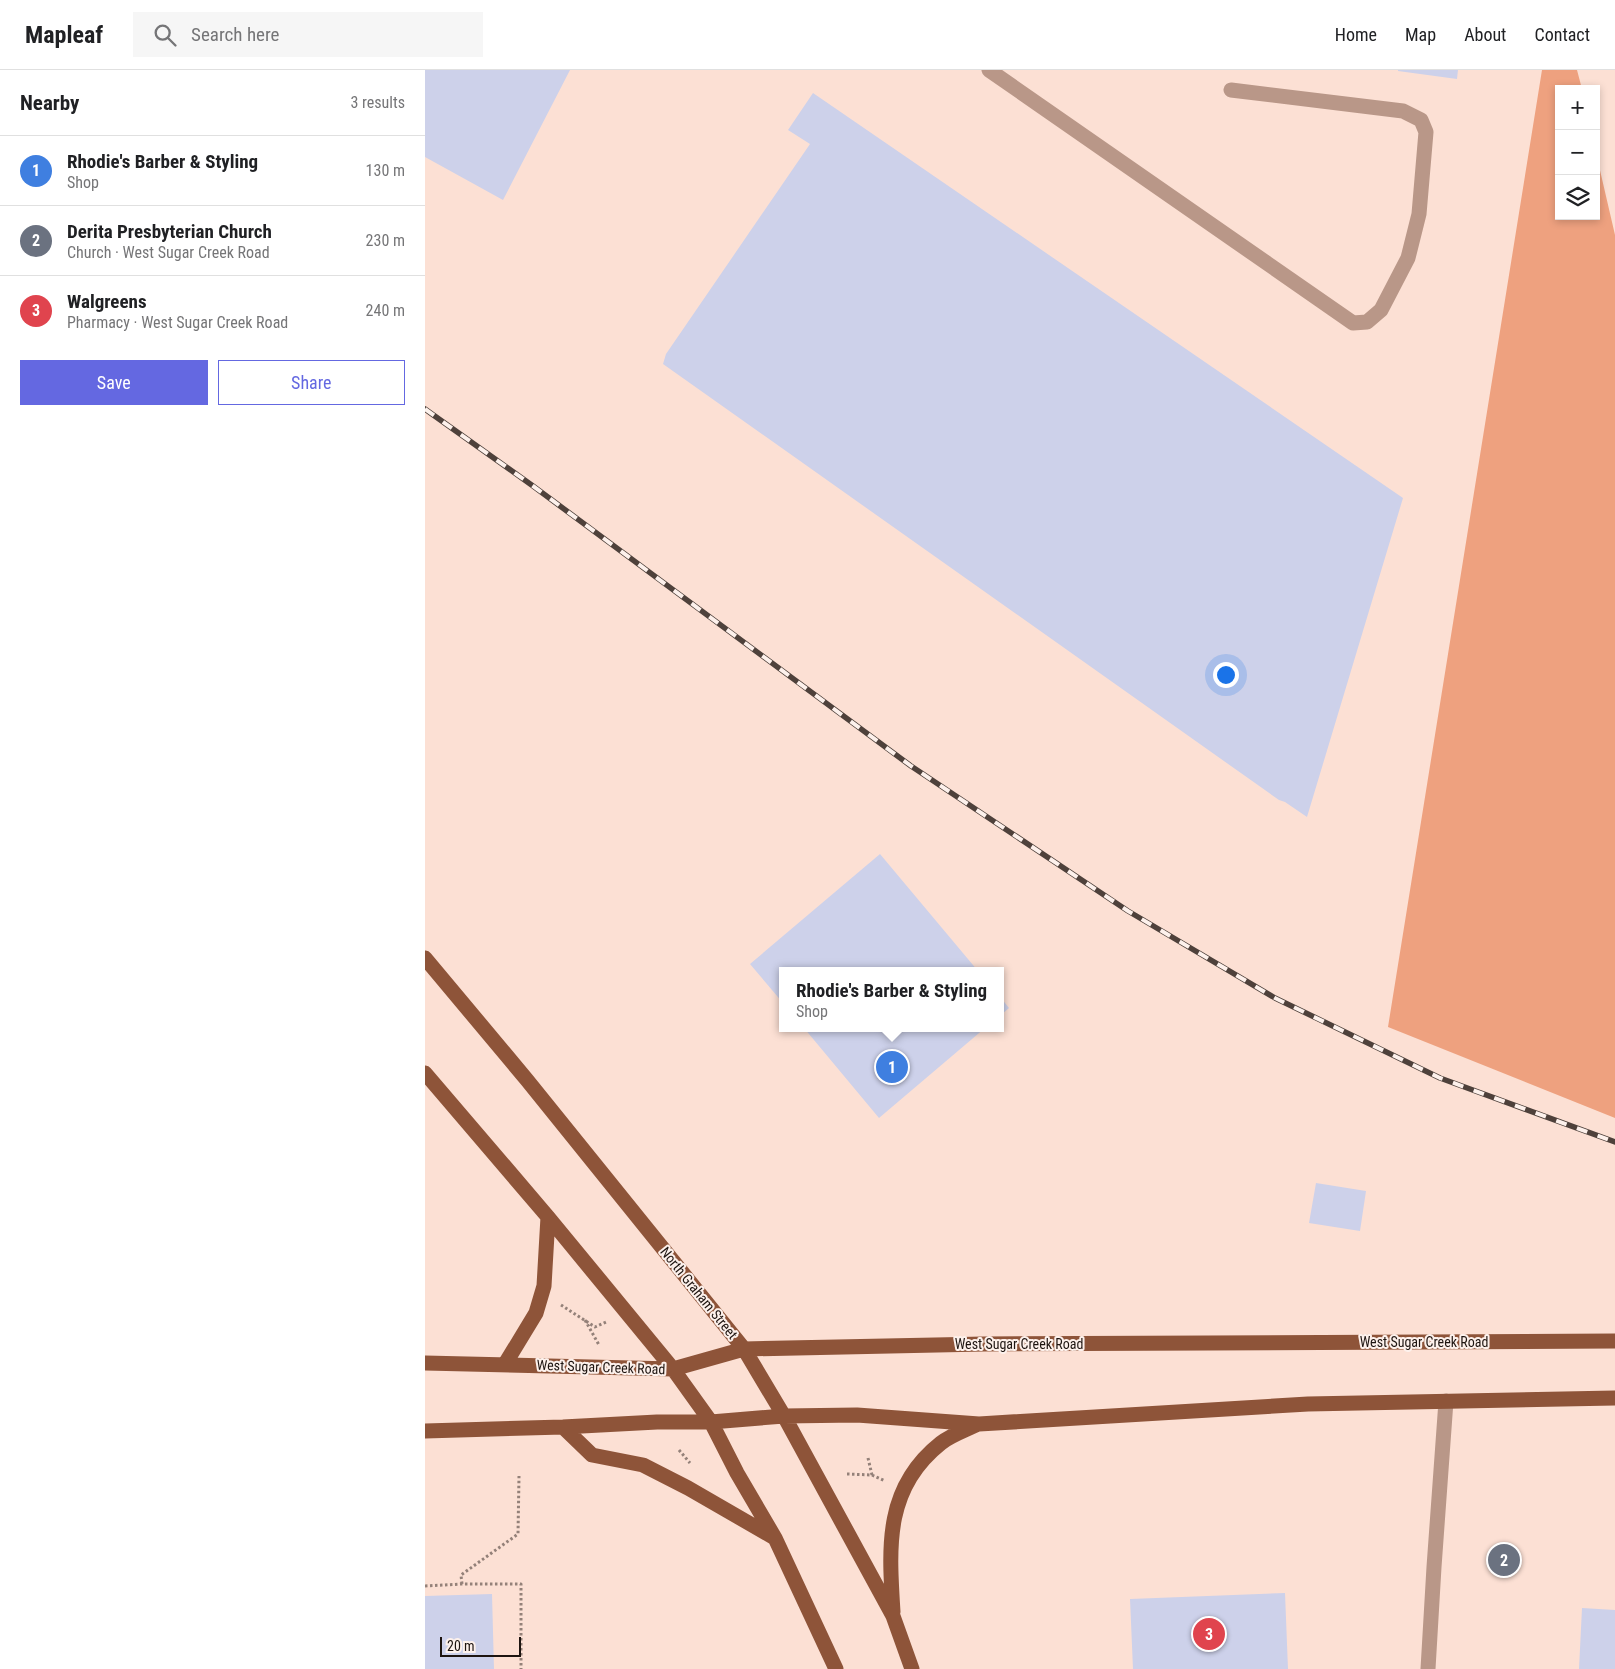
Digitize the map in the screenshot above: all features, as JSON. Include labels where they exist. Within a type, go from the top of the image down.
[{"type":"main road","name":"North Graham Street","points":[[425,958],[533,1087],[744,1349],[784,1416],[893,1616],[912,1669]]},
{"type":"main road","points":[[425,1073],[548,1217],[673,1369],[711,1422],[737,1473],[775,1538],[836,1669]]},
{"type":"main road","points":[[505,1364],[536,1313],[544,1286],[548,1217]]},
{"type":"main road","name":"West Sugar Creek Road","points":[[425,1364],[505,1364],[673,1369],[744,1349],[984,1344],[1615,1341]]},
{"type":"main road","points":[[425,1431],[657,1422],[711,1422],[784,1416],[857,1415],[979,1424],[1308,1404],[1615,1398]]},
{"type":"main road","points":[[893,1616],[890,1559],[897,1502],[910,1475],[921,1460],[942,1442],[979,1424]]},
{"type":"main road","points":[[563,1427],[592,1455],[643,1465],[688,1488],[775,1538]]},
{"type":"lane","points":[[989,70],[1353,323],[1367,322],[1381,310],[1408,258],[1419,214],[1426,132],[1421,120],[1403,111],[1231,90]]},
{"type":"lane","points":[[1428,1669],[1446,1401]]},
{"type":"path","points":[[561,1305],[595,1326]]},
{"type":"path","points":[[585,1320],[599,1345]]},
{"type":"path","points":[[595,1326],[609,1321]]},
{"type":"path","points":[[593,1334],[595,1326]]},
{"type":"path","points":[[868,1458],[872,1475]]},
{"type":"path","points":[[847,1474],[872,1475],[889,1483]]},
{"type":"path","points":[[462,1584],[461,1575],[518,1534],[519,1476]]},
{"type":"path","points":[[425,1586],[521,1584],[521,1669]]},
{"type":"shaded area","points":[[1542,70],[1577,70],[1581,85],[1555,85],[1555,220],[1600,220],[1600,170],[1615,235],[1615,1118],[1388,1027]]},
{"type":"building","points":[[425,70],[570,70],[503,200],[425,157]]},
{"type":"building","points":[[1398,70],[1458,70],[1457,79]]},
{"type":"building","points":[[813,93],[1403,498],[1307,817],[1279,800],[663,364],[666,354],[810,144],[788,130]]},
{"type":"building","points":[[880,854],[975,967],[779,967],[779,998],[750,964]]},
{"type":"building","points":[[1004,1002],[1009,1008],[1004,1012]]},
{"type":"building","points":[[807,1032],[980,1032],[879,1118]]},
{"type":"building","points":[[1316,1183],[1366,1191],[1360,1231],[1309,1223]]},
{"type":"building","points":[[1285,1593],[1288,1669],[1133,1669],[1130,1599]]},
{"type":"building","points":[[492,1594],[494,1669],[425,1669],[425,1596]]},
{"type":"building","points":[[1582,1608],[1615,1610],[1615,1669],[1579,1669]]},
{"type":"railway","points":[[425,409],[533,486],[911,766],[1128,911],[1275,998],[1440,1078],[1615,1142]]},
{"type":"place","name":"Rhodie's Barber & Styling","points":[[892,1067]]},
{"type":"place","name":"Derita Presbyterian Church","points":[[1504,1560]]},
{"type":"place","name":"Walgreens","points":[[1209,1634]]}]
